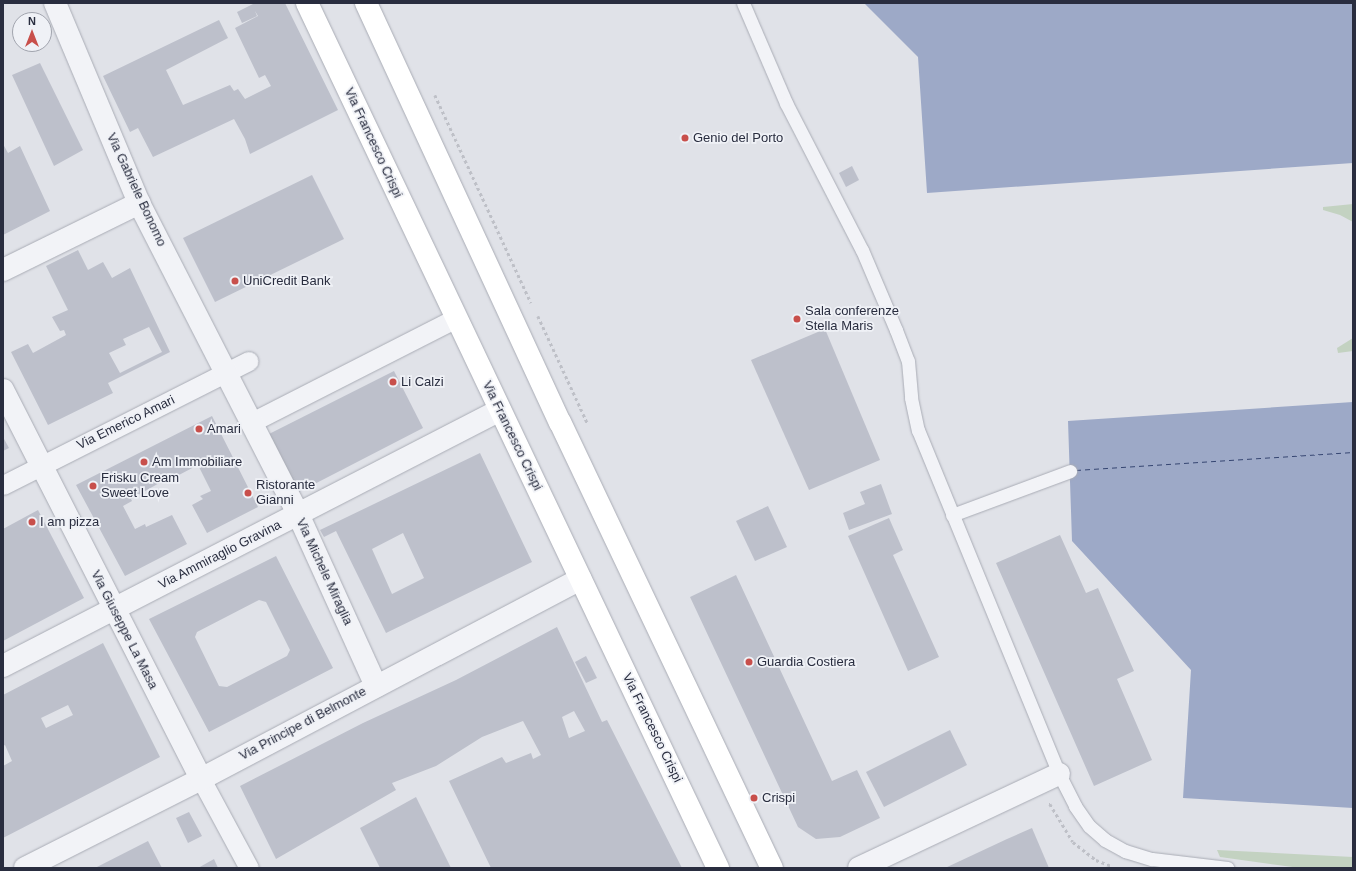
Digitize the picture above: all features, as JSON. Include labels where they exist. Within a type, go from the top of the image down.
[{"type":"main road","name":"Via Francesco Crispi","points":[[307,3],[718,868]]},
{"type":"main road","points":[[366,3],[557,415],[772,868]]},
{"type":"street","name":"Via Gabriele Bonomo","points":[[55,3],[139,203],[227,373]]},
{"type":"street","points":[[3,270],[139,203]]},
{"type":"street","points":[[252,422],[456,318]]},
{"type":"street","name":"Via Emerico Amari","points":[[3,485],[227,373],[248,361]]},
{"type":"street","name":"Via Michele Miraglia","points":[[227,373],[298,514],[376,686]]},
{"type":"street","name":"Via Giuseppe La Masa","points":[[3,390],[113,609],[248,868]]},
{"type":"street","name":"Via Ammiraglio Gravina","points":[[3,666],[500,410]]},
{"type":"street","name":"Via Principe di Belmonte","points":[[25,868],[201,779],[581,579]]},
{"type":"street","points":[[859,868],[1060,774]]},
{"type":"lane","points":[[742,3],[786,103],[862,250],[896,330],[908,361],[911,398],[918,430],[1060,774],[1075,806],[1090,826],[1105,840],[1125,851],[1152,859],[1227,868]]},
{"type":"lane","points":[[952,515],[1070,471]]},
{"type":"path","points":[[433,90],[494,220]]},
{"type":"path","points":[[1044,806],[1050,804],[1073,842],[1085,853],[1096,860],[1114,866]]},
{"type":"green space","points":[[1353,204],[1353,222],[1340,215],[1323,210],[1323,207]]},
{"type":"green space","points":[[1353,338],[1353,351],[1338,353],[1337,348]]},
{"type":"green space","points":[[1217,850],[1353,857],[1353,868],[1300,868],[1220,857]]},
{"type":"water","points":[[864,3],[1353,3],[1353,163],[927,193],[918,57]]},
{"type":"water","points":[[1353,402],[1353,808],[1183,798],[1191,670],[1072,541],[1068,421]]},
{"type":"building","points":[[255,3],[285,3],[338,110],[250,154],[245,139],[234,119],[153,157],[138,128],[130,132],[103,76],[219,20],[228,38],[166,70],[183,105],[230,85],[234,91],[238,89],[245,99],[271,86],[265,75],[259,78],[235,28],[258,16],[255,11],[257,16],[242,23],[237,12]]},
{"type":"building","points":[[40,63],[83,150],[54,166],[12,75]]},
{"type":"building","points":[[3,144],[8,153],[20,146],[50,211],[3,235]]},
{"type":"building","points":[[852,166],[859,180],[846,187],[839,173]]},
{"type":"building","points":[[312,175],[344,239],[215,302],[183,238]]},
{"type":"building","points":[[78,250],[88,270],[103,262],[112,278],[130,268],[170,352],[108,383],[113,393],[48,425],[11,352],[28,344],[33,353],[66,335],[64,330],[60,331],[52,317],[68,310],[46,266]],"holes":[[[149,327],[162,352],[120,373],[109,353],[126,345],[123,339]]]},
{"type":"building","points":[[825,329],[880,460],[809,490],[751,360]]},
{"type":"building","points":[[394,371],[423,428],[299,492],[269,434]]},
{"type":"building","points":[[212,416],[258,507],[207,533],[192,505],[203,499],[200,496],[211,491],[198,465],[177,476],[177,473],[131,499],[132,501],[123,506],[135,529],[145,524],[146,527],[172,515],[187,544],[125,576],[76,485]]},
{"type":"building","points":[[3,437],[9,448],[3,451]]},
{"type":"building","points":[[480,453],[532,562],[386,633],[336,531],[324,537],[320,530]],"holes":[[[403,533],[424,578],[392,594],[372,549]]]},
{"type":"building","points":[[881,484],[892,514],[849,530],[843,513],[865,504],[860,492]]},
{"type":"building","points":[[768,506],[787,547],[755,561],[736,521]]},
{"type":"building","points":[[38,510],[84,598],[3,641],[3,529]]},
{"type":"building","points":[[889,518],[903,550],[893,555],[939,657],[908,671],[848,536]]},
{"type":"building","points":[[1060,535],[1086,593],[1098,588],[1134,671],[1117,679],[1152,760],[1094,786],[996,563]]},
{"type":"building","points":[[276,556],[333,668],[209,732],[149,619]],"holes":[[[259,600],[266,602],[290,650],[287,656],[227,687],[219,686],[195,637],[197,632]]]},
{"type":"building","name":"Guardia Costiera","points":[[736,575],[832,781],[857,770],[880,818],[840,837],[816,839],[798,827],[690,597]]},
{"type":"building","points":[[557,627],[602,722],[607,720],[682,868],[491,868],[449,781],[502,757],[506,763],[531,753],[533,759],[541,755],[523,721],[482,737],[436,766],[392,783],[396,790],[276,859],[240,786],[363,723],[456,680]],"holes":[[[574,711],[585,731],[569,738],[562,717]]]},
{"type":"building","points":[[103,643],[160,757],[3,838],[3,766],[12,761],[5,745],[3,746],[3,695]],"holes":[[[68,705],[73,715],[46,728],[41,718]]]},
{"type":"building","points":[[586,656],[597,678],[586,683],[575,662]]},
{"type":"building","points":[[950,730],[967,765],[884,807],[866,772]]},
{"type":"building","points":[[416,797],[451,868],[380,868],[360,828]]},
{"type":"building","points":[[189,812],[202,836],[188,843],[176,818]]},
{"type":"building","points":[[1032,828],[1049,868],[945,868],[1007,839]]},
{"type":"building","points":[[148,841],[162,868],[95,868]]},
{"type":"building","points":[[214,859],[218,868],[198,868]]},
{"type":"ferry route","points":[[1076,470],[1353,452]]},
{"type":"place","name":"Genio del Porto","points":[[685,138]]},
{"type":"place","name":"UniCredit Bank","points":[[235,281]]},
{"type":"place","name":"Sala conferenze Stella Maris","points":[[797,319]]},
{"type":"place","name":"Li Calzi","points":[[393,382]]},
{"type":"place","name":"Amari","points":[[199,429]]},
{"type":"place","name":"Am Immobiliare","points":[[144,462]]},
{"type":"place","name":"Frisku Cream Sweet Love","points":[[93,486]]},
{"type":"place","name":"Ristorante Gianni","points":[[248,493]]},
{"type":"place","name":"I am pizza","points":[[32,522]]},
{"type":"place","name":"Guardia Costiera","points":[[749,662]]},
{"type":"place","name":"Crispi","points":[[754,798]]}]
